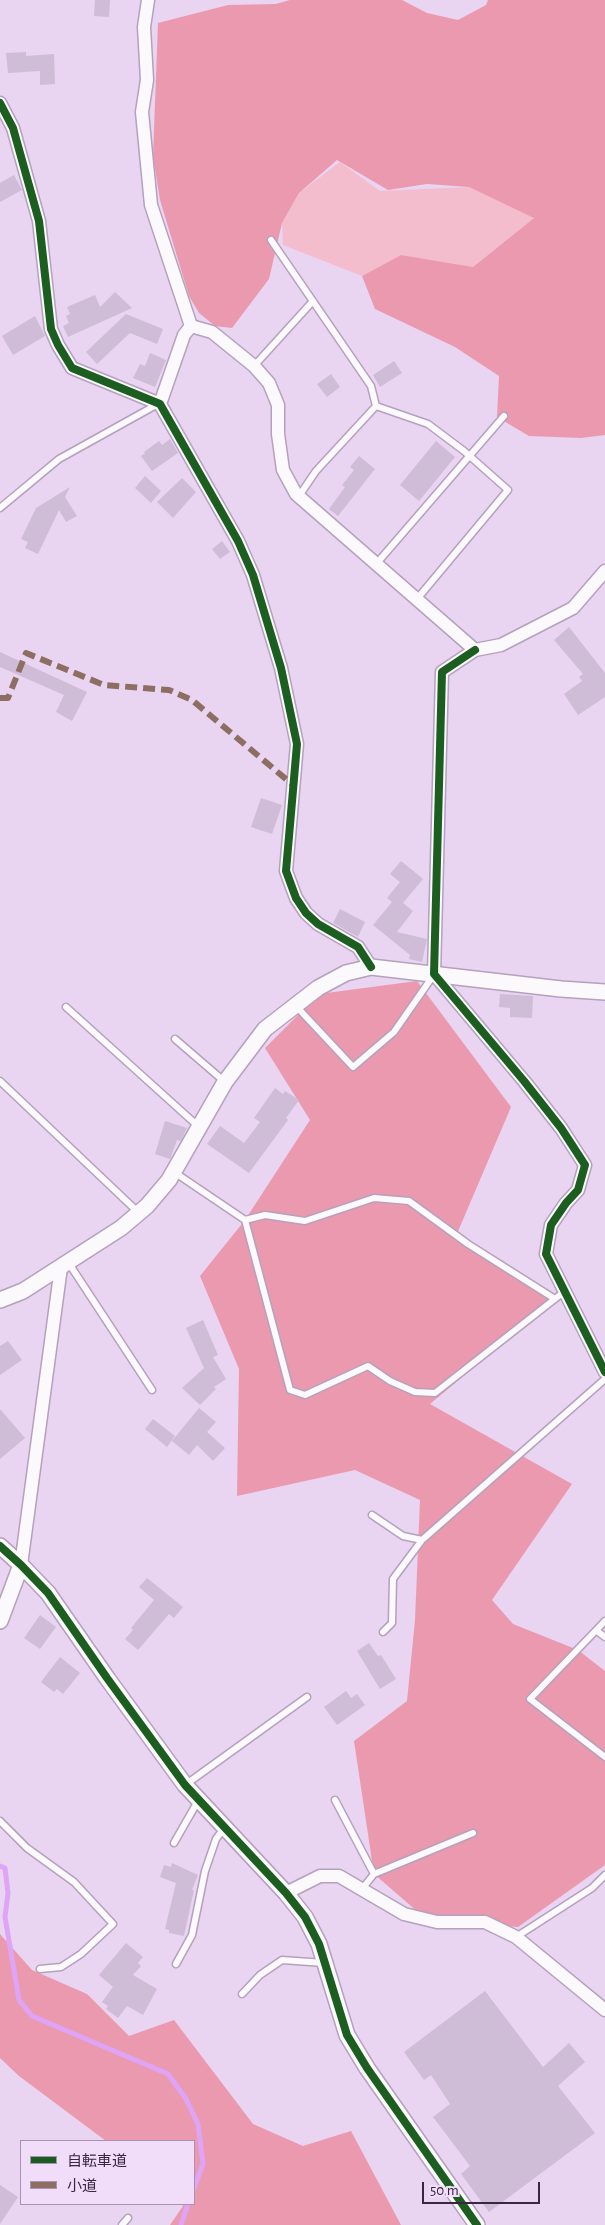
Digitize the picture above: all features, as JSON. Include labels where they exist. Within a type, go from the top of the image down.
[{"type":"street","points":[[148,0],[144,27],[146,80],[142,112],[151,205],[191,326]]},
{"type":"street","points":[[0,103],[13,128],[39,221],[51,329],[58,345],[72,368],[160,404],[238,541],[253,575],[281,668],[297,744],[286,853],[286,871],[296,898],[306,913],[318,924],[358,947],[371,967]]},
{"type":"street","points":[[191,326],[212,332],[254,366],[269,383],[278,405],[278,434],[283,470],[299,496],[475,650]]},
{"type":"street","points":[[160,404],[184,335],[191,326]]},
{"type":"street","points":[[605,571],[573,608],[501,646],[475,650],[442,672],[434,974],[524,1081],[561,1128],[586,1165],[578,1190],[566,1203],[551,1225],[546,1254],[560,1295],[605,1372]]},
{"type":"street","points":[[0,1300],[23,1291],[121,1228],[139,1213],[169,1180],[225,1082],[264,1029],[294,1004],[346,973],[371,967],[561,990],[605,992]]},
{"type":"street","points":[[0,1621],[22,1564],[64,1264]]},
{"type":"street","points":[[0,1546],[22,1564],[48,1593],[185,1785],[286,1893],[305,1917],[319,1944],[346,2036],[366,2068],[477,2225]]},
{"type":"street","points":[[286,1893],[320,1876],[339,1876],[404,1914],[437,1922],[484,1922],[516,1937],[605,2010]]},
{"type":"lane","points":[[271,240],[371,386],[376,406]]},
{"type":"lane","points":[[254,366],[313,301]]},
{"type":"lane","points":[[0,508],[59,458],[160,404]]},
{"type":"lane","points":[[376,406],[428,424],[469,455],[508,490],[417,599]]},
{"type":"lane","points":[[299,496],[316,471],[376,406]]},
{"type":"lane","points":[[377,563],[504,416]]},
{"type":"lane","points":[[294,1004],[353,1067],[394,1032],[434,974]]},
{"type":"lane","points":[[66,1007],[199,1127]]},
{"type":"lane","points":[[175,1040],[225,1082]]},
{"type":"lane","points":[[0,1081],[139,1213]]},
{"type":"lane","points":[[174,1172],[245,1220],[290,1390],[305,1395],[368,1366],[390,1381],[415,1392],[435,1393],[560,1295],[468,1244],[409,1201],[374,1198],[305,1221],[265,1215],[245,1220]]},
{"type":"lane","points":[[64,1264],[152,1390]]},
{"type":"lane","points":[[383,1632],[392,1623],[393,1579],[422,1540],[605,1379]]},
{"type":"lane","points":[[372,1515],[403,1536],[422,1540]]},
{"type":"lane","points":[[605,1621],[530,1699],[605,1757]]},
{"type":"lane","points":[[597,1631],[605,1636]]},
{"type":"lane","points":[[185,1785],[307,1697]]},
{"type":"lane","points":[[174,1843],[198,1800]]},
{"type":"lane","points":[[334,1800],[374,1874]]},
{"type":"lane","points":[[0,1821],[27,1848],[74,1882],[113,1924],[81,1954],[62,1967],[40,1969]]},
{"type":"lane","points":[[176,1964],[192,1935],[205,1871],[216,1839],[224,1827]]},
{"type":"lane","points":[[362,1889],[374,1874],[472,1833]]},
{"type":"lane","points":[[516,1937],[592,1888],[605,1875]]},
{"type":"lane","points":[[242,1994],[260,1975],[282,1960],[325,1964]]},
{"type":"lane","points":[[122,2225],[128,2218]]},
{"type":"shaded area","points":[[290,0],[402,0],[427,13],[458,20],[486,5],[488,0],[605,0],[605,435],[581,438],[529,436],[497,417],[499,376],[455,347],[375,309],[362,276],[401,255],[473,267],[534,218],[469,187],[427,184],[388,190],[337,160],[299,193],[282,223],[269,279],[232,328],[215,326],[199,313],[189,296],[160,200],[153,156],[158,23],[228,5],[276,4]]},
{"type":"shaded area","points":[[340,162],[380,191],[469,187],[535,217],[473,267],[401,255],[362,276],[283,245],[282,223],[299,193]]},
{"type":"shaded area","points":[[417,981],[511,1107],[456,1236],[555,1299],[430,1404],[572,1484],[492,1600],[513,1624],[578,1650],[605,1671],[605,1865],[518,1927],[426,1919],[374,1874],[354,1741],[407,1701],[415,1620],[420,1500],[355,1470],[237,1496],[239,1369],[200,1276],[245,1220],[310,1120],[265,1048],[319,994]]},
{"type":"shaded area","points":[[0,1934],[32,1970],[87,1994],[129,2036],[174,2020],[253,2124],[303,2146],[351,2131],[401,2225],[170,2225],[182,2205],[195,2205],[195,2140],[105,2140],[19,2076],[0,2058]]},
{"type":"building","points":[[95,0],[110,0],[109,17],[94,16]]},
{"type":"building","points":[[26,52],[26,56],[54,54],[55,84],[40,85],[40,71],[8,73],[6,53]]},
{"type":"building","points":[[14,175],[22,190],[0,202],[0,183]]},
{"type":"building","points":[[115,292],[132,308],[68,337],[63,326],[69,323],[66,316],[70,314],[67,307],[95,295],[100,307]]},
{"type":"building","points":[[126,314],[163,329],[157,344],[130,333],[97,364],[86,352]]},
{"type":"building","points":[[35,316],[45,336],[13,355],[2,336]]},
{"type":"building","points":[[150,353],[166,360],[155,387],[133,378],[140,364],[145,366]]},
{"type":"building","points":[[394,361],[402,373],[380,387],[373,375]]},
{"type":"building","points":[[331,374],[340,387],[327,397],[317,384]]},
{"type":"building","points":[[170,439],[178,453],[152,471],[141,456],[159,441],[162,445]]},
{"type":"building","points":[[436,441],[455,457],[419,501],[400,485]]},
{"type":"building","points":[[359,456],[375,469],[338,516],[329,509],[345,487],[342,485],[354,470],[350,467]]},
{"type":"building","points":[[145,476],[161,491],[151,503],[135,488]]},
{"type":"building","points":[[182,478],[196,492],[173,518],[157,502]]},
{"type":"building","points":[[70,487],[65,497],[77,516],[66,522],[59,510],[38,554],[25,548],[28,542],[21,539],[36,508]]},
{"type":"building","points":[[222,541],[230,552],[220,559],[212,549]]},
{"type":"building","points":[[569,627],[605,673],[605,697],[578,715],[564,694],[582,681],[579,677],[583,674],[554,640]]},
{"type":"building","points":[[0,652],[87,692],[72,721],[56,712],[64,695],[0,667]]},
{"type":"building","points":[[261,798],[282,805],[272,834],[251,827]]},
{"type":"building","points":[[401,861],[423,879],[403,903],[413,911],[397,932],[427,939],[422,962],[409,959],[410,955],[373,925],[392,902],[387,898],[400,882],[390,874]]},
{"type":"building","points":[[340,909],[365,922],[358,937],[333,923]]},
{"type":"building","points":[[500,994],[533,996],[532,1018],[510,1017],[510,1008],[499,1007]]},
{"type":"building","points":[[275,1088],[283,1094],[285,1091],[299,1100],[286,1118],[288,1120],[249,1173],[207,1144],[220,1126],[244,1143],[260,1122],[254,1118]]},
{"type":"building","points":[[165,1121],[187,1128],[181,1141],[177,1140],[170,1159],[155,1154]]},
{"type":"building","points":[[203,1320],[218,1355],[213,1357],[226,1379],[214,1387],[216,1389],[200,1405],[182,1388],[204,1368],[186,1328]]},
{"type":"building","points":[[8,1341],[22,1360],[0,1375],[0,1346]]},
{"type":"building","points":[[199,1408],[216,1422],[207,1432],[225,1448],[213,1461],[197,1445],[189,1455],[172,1441]]},
{"type":"building","points":[[0,1409],[25,1438],[0,1459]]},
{"type":"building","points":[[153,1419],[175,1436],[167,1447],[145,1429]]},
{"type":"building","points":[[147,1578],[183,1607],[174,1618],[169,1614],[138,1650],[125,1639],[133,1630],[131,1628],[154,1600],[139,1587]]},
{"type":"building","points":[[40,1615],[56,1627],[40,1649],[24,1638]]},
{"type":"building","points":[[369,1643],[378,1656],[381,1655],[396,1679],[380,1689],[357,1651]]},
{"type":"building","points":[[60,1657],[80,1673],[63,1694],[57,1689],[54,1692],[41,1682]]},
{"type":"building","points":[[346,1691],[351,1698],[357,1694],[365,1705],[337,1725],[324,1707]]},
{"type":"building","points":[[172,1863],[198,1875],[192,1890],[194,1890],[184,1936],[169,1933],[169,1930],[165,1929],[176,1883],[160,1877],[164,1865],[171,1867]]},
{"type":"building","points":[[126,1943],[143,1957],[138,1963],[141,1966],[133,1975],[157,1989],[143,2015],[127,2006],[118,2018],[106,2009],[108,2006],[102,2002],[113,1987],[99,1975]]},
{"type":"building","points":[[485,1991],[543,2067],[569,2043],[585,2062],[558,2086],[595,2133],[489,2212],[461,2174],[470,2166],[433,2117],[450,2104],[431,2075],[424,2080],[404,2052]]},
{"type":"building","points":[[0,2185],[18,2197],[0,2224]]},
{"type":"waterway","points":[[0,1866],[5,1868],[8,1893],[5,1917],[19,2000],[32,2016],[168,2074],[186,2099],[198,2124],[203,2164],[195,2185]]},
{"type":"waterway","points":[[181,2225],[188,2205]]},
{"type":"marked path","points":[[0,698],[8,698],[26,653],[104,685],[169,690],[192,700],[293,785]]},
{"type":"cycle path","points":[[0,103],[13,128],[39,221],[51,329],[58,345],[72,368],[160,404],[238,541],[253,575],[281,668],[297,744],[286,871],[296,898],[306,913],[318,924],[358,947],[371,967]]},
{"type":"cycle path","points":[[475,650],[442,672],[434,974],[524,1081],[561,1128],[585,1165],[578,1190],[566,1203],[551,1225],[546,1254],[605,1372]]},
{"type":"cycle path","points":[[0,1546],[48,1593],[185,1785],[286,1893],[305,1917],[319,1944],[347,2035],[367,2068],[477,2225]]}]
